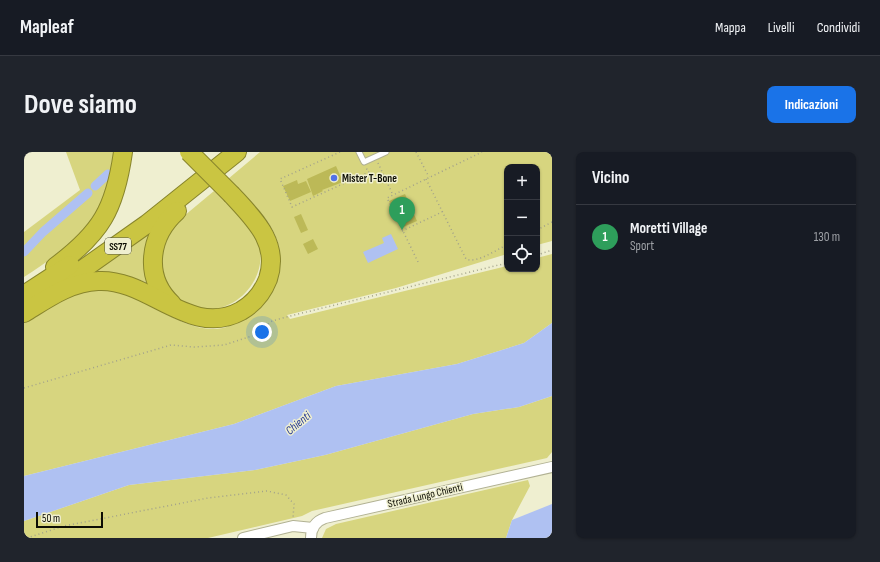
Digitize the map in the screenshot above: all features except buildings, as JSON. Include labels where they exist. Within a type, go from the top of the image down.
[{"type":"highway","points":[[24,287],[73,253],[89,239],[101,223],[112,204],[119,181],[123,152]]},
{"type":"highway","points":[[24,313],[76,284],[99,281],[126,284],[198,318],[216,319],[226,317],[248,306],[264,287],[269,273],[271,259],[267,239],[257,222],[189,152]]},
{"type":"highway","name":"SS77","points":[[24,295],[64,270],[137,217],[218,152]]},
{"type":"highway","name":"SS77","points":[[24,308],[108,253],[236,152]]},
{"type":"highway","points":[[177,308],[161,292],[155,279],[152,262],[156,238],[174,214],[247,152]]},
{"type":"street","name":"Strada Lungo Chienti","points":[[312,533],[318,521],[325,518],[552,466]]},
{"type":"street","points":[[243,538],[293,526],[312,533]]},
{"type":"lane","points":[[359,152],[364,162],[386,152]]},
{"type":"path","points":[[340,152],[280,179],[292,207],[369,172],[364,162]]},
{"type":"path","points":[[416,152],[429,178]]},
{"type":"path","points":[[418,262],[386,198],[482,152]]},
{"type":"path","points":[[375,157],[393,195]]},
{"type":"path","points":[[426,179],[466,259],[469,260],[480,258],[504,246]]},
{"type":"path","points":[[402,231],[443,212]]},
{"type":"path","points":[[540,228],[552,222]]},
{"type":"path","points":[[540,254],[552,250]]},
{"type":"path","points":[[24,388],[171,345],[194,347],[224,346],[255,335],[272,321],[504,264]]},
{"type":"path","points":[[27,538],[79,523],[208,498],[267,491],[286,496],[294,504],[293,526]]},
{"type":"shaded area","points":[[66,152],[114,152],[112,174],[107,193],[87,226],[58,253],[24,277],[24,232],[80,190]]},
{"type":"shaded area","points":[[260,152],[552,152],[552,241],[540,244],[540,164],[504,164],[504,255],[396,288],[287,315],[290,319],[504,267],[504,272],[540,272],[540,257],[552,254],[552,323],[524,343],[457,364],[336,386],[234,424],[24,476],[24,320],[78,293],[102,288],[114,288],[122,291],[178,320],[200,328],[211,329],[227,327],[253,314],[264,304],[272,291],[277,277],[280,261],[279,247],[275,234],[268,222],[228,179]]},
{"type":"shaded area","points":[[214,191],[238,212],[254,230],[261,254],[258,271],[251,285],[240,297],[227,306],[211,309],[194,308],[178,300],[158,270],[157,262],[160,236]]},
{"type":"shaded area","points":[[155,229],[150,279],[146,282],[117,273],[90,275]]},
{"type":"shaded area","points":[[552,396],[552,452],[547,458],[312,511],[302,516],[208,538],[24,538],[24,521],[129,485],[255,470],[325,455],[473,414],[519,407]]},
{"type":"shaded area","points":[[528,480],[530,486],[512,520],[506,538],[322,538],[326,529],[336,524]]},
{"type":"water","points":[[391,234],[398,249],[368,263],[363,252],[384,243],[382,238]]},
{"type":"water","name":"Chienti","points":[[552,323],[552,396],[519,407],[473,414],[325,455],[255,470],[129,485],[24,521],[24,476],[234,424],[336,386],[457,364],[524,343]]},
{"type":"water","points":[[552,504],[552,538],[506,538],[512,520]]},
{"type":"waterway","points":[[95,186],[108,174]]},
{"type":"waterway","points":[[24,252],[43,232],[88,193]]},
{"type":"place","name":"Mister T-Bone","points":[[334,178]]},
{"type":"place","name":"Moretti Village","points":[[402,230]]}]
